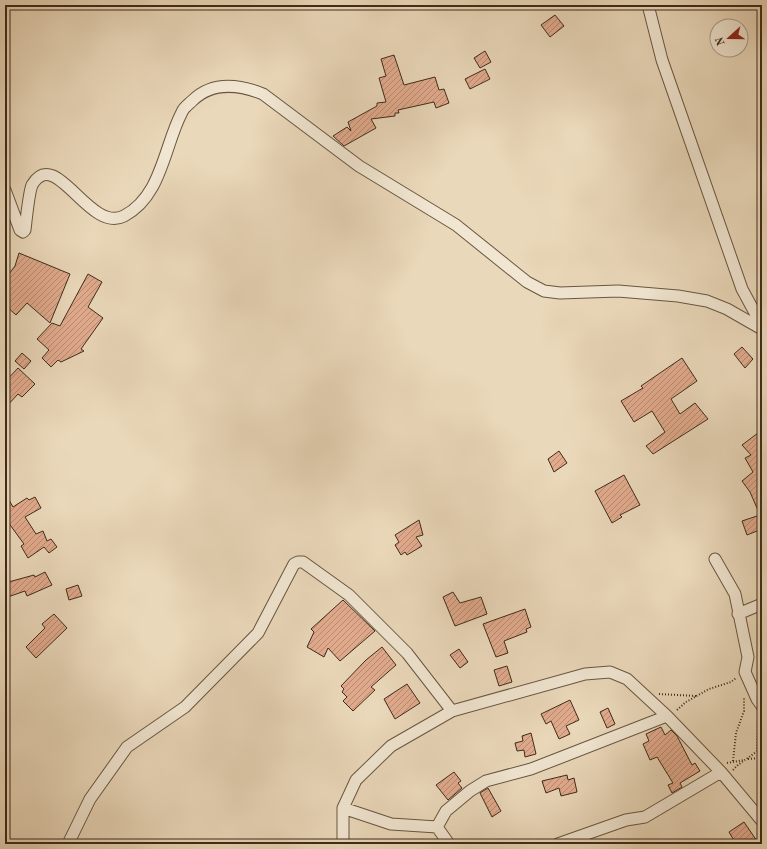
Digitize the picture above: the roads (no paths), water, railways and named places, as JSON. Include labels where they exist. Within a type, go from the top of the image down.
[{"type":"street","points":[[648,5],[662,60],[742,289],[762,328]]},
{"type":"street","points":[[5,190],[22,232],[25,230],[32,186],[41,176],[46,174],[56,176],[95,212],[110,219],[124,216],[140,205],[157,178],[182,110],[198,94],[217,86],[245,87],[262,94],[359,166],[456,225],[528,282],[544,291],[560,293],[618,291],[707,301],[727,309],[762,328]]},
{"type":"street","points":[[715,559],[735,594],[748,657],[746,677],[762,706]]},
{"type":"street","points":[[68,844],[90,799],[127,748],[185,707],[244,648],[258,632],[294,564],[298,562],[303,562],[350,595],[407,653],[452,711]]},
{"type":"street","points":[[738,614],[762,604]]},
{"type":"street","points":[[343,844],[343,808],[356,780],[391,746],[452,711],[585,674],[610,672],[627,679],[667,716],[720,772],[762,821]]},
{"type":"street","points":[[437,827],[446,811],[470,791],[486,781],[531,768],[667,716]]},
{"type":"street","points":[[558,844],[626,820],[645,817],[720,772]]},
{"type":"street","points":[[343,808],[391,824],[437,827]]},
{"type":"street","points":[[437,827],[449,844]]}]
